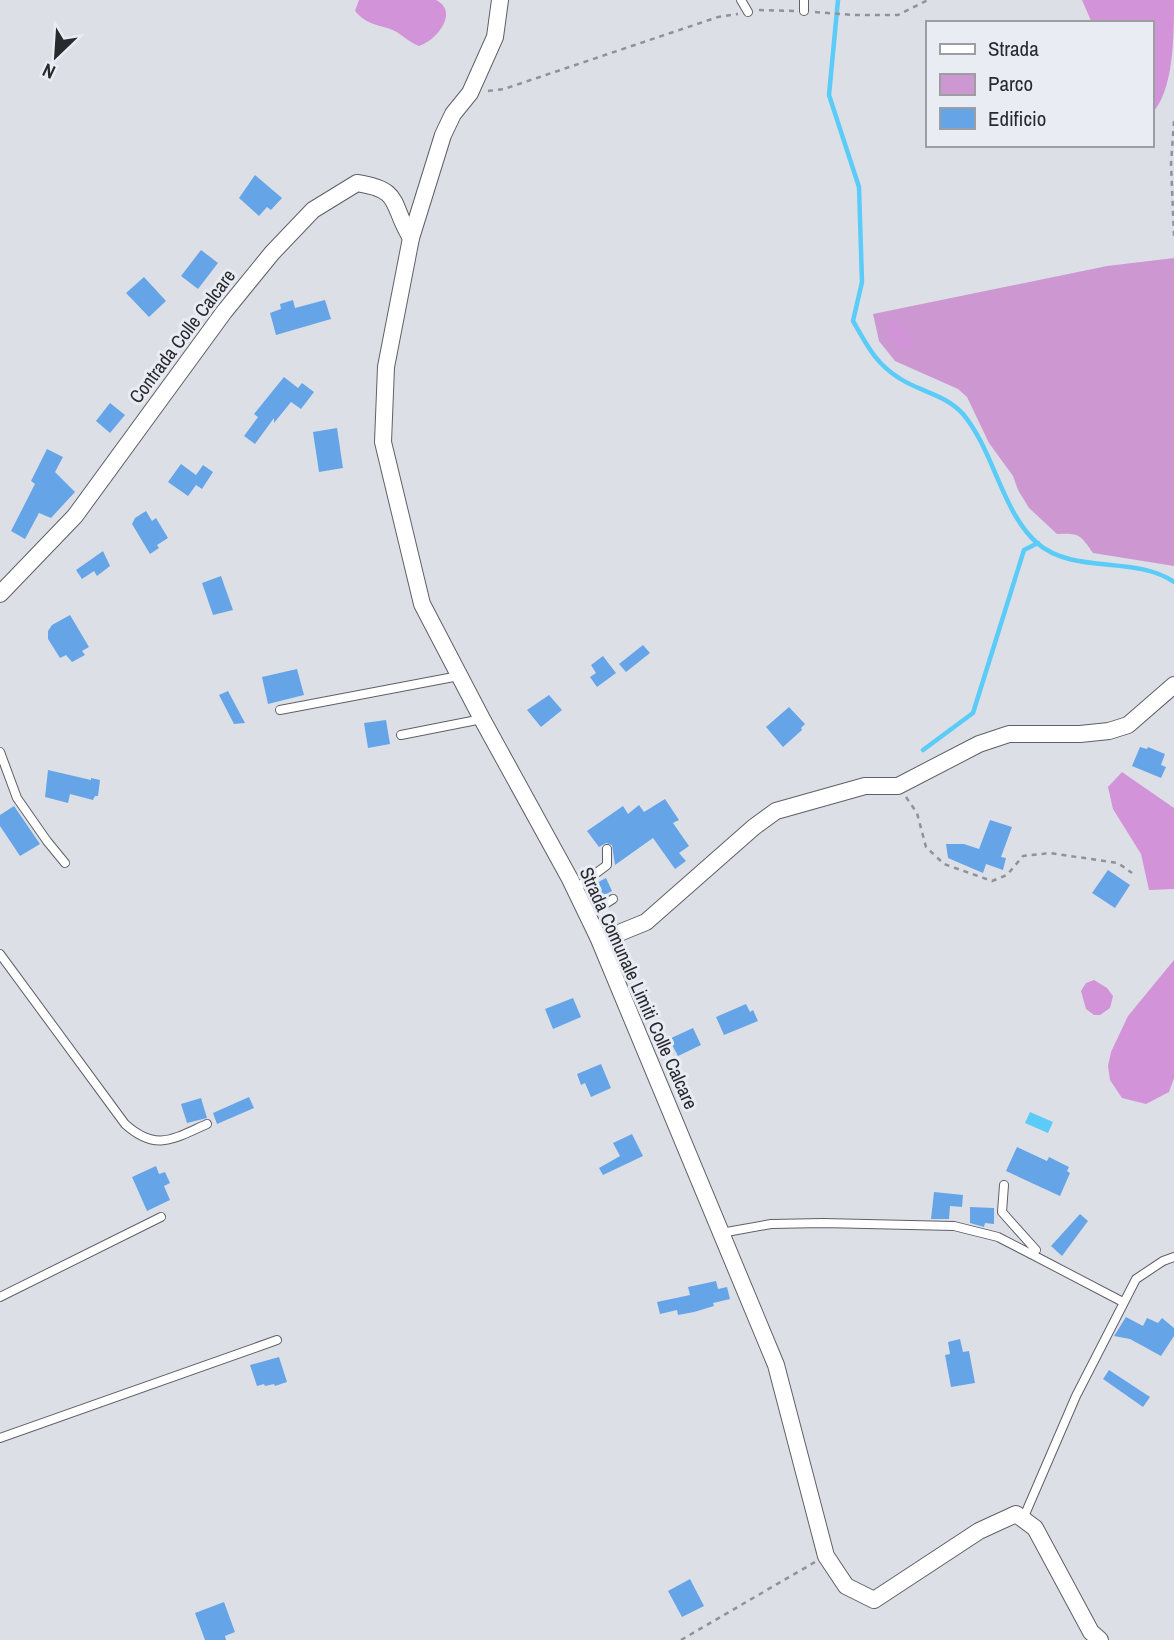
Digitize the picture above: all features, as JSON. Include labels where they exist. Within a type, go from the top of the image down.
[{"type":"street","name":"Strada Comunale Limiti Colle Calcare","points":[[499,0],[495,37],[470,93],[453,114],[443,135],[411,238],[386,367],[383,442],[422,604],[598,937],[776,1365],[825,1556],[846,1586],[874,1600],[979,1531],[1016,1514],[1023,1519]]},
{"type":"street","name":"Contrada Colle Calcare","points":[[0,594],[75,516],[224,312],[272,253],[313,209],[357,183],[379,187],[392,196],[400,220],[411,238]]},
{"type":"street","points":[[598,937],[620,933],[646,922],[754,827],[776,811],[864,786],[898,786],[979,744],[1009,734],[1080,734],[1110,731],[1128,725],[1174,685]]},
{"type":"street","points":[[1023,1519],[1035,1528],[1091,1632],[1100,1640]]},
{"type":"lane","points":[[741,0],[748,12]]},
{"type":"lane","points":[[804,0],[804,11]]},
{"type":"lane","points":[[280,710],[460,676]]},
{"type":"lane","points":[[401,735],[482,719]]},
{"type":"lane","points":[[0,752],[17,797],[65,863]]},
{"type":"lane","points":[[575,890],[607,865],[607,849]]},
{"type":"lane","points":[[588,915],[613,899]]},
{"type":"lane","points":[[0,954],[125,1124],[136,1134],[163,1142],[207,1124]]},
{"type":"lane","points":[[1004,1185],[1002,1212],[1036,1250],[1031,1254]]},
{"type":"lane","points":[[0,1297],[161,1217]]},
{"type":"lane","points":[[721,1233],[771,1224],[954,1226],[998,1237],[1123,1302]]},
{"type":"lane","points":[[1023,1519],[1076,1396],[1136,1279],[1163,1261],[1174,1258]]},
{"type":"lane","points":[[0,1438],[277,1340]]},
{"type":"path","points":[[470,93],[505,89],[718,17],[760,10],[898,15],[928,0]]},
{"type":"path","points":[[1174,121],[1171,164],[1174,236]]},
{"type":"path","points":[[898,786],[917,813],[926,847],[944,864],[992,881],[1007,875],[1023,856],[1050,853],[1118,863],[1132,873]]},
{"type":"path","points":[[681,1640],[825,1556]]},
{"type":"green space","points":[[1174,258],[1174,566],[1093,553],[1078,536],[1057,534],[1029,508],[1013,476],[989,443],[967,397],[958,389],[895,361],[879,341],[873,314],[1107,266]]},
{"type":"shaded area","points":[[359,0],[436,0],[443,5],[446,19],[432,38],[419,46],[394,30],[363,19],[355,11]]},
{"type":"shaded area","points":[[1082,0],[1174,0],[1173,45],[1168,78],[1159,104],[1153,112],[1153,21],[1091,21]]},
{"type":"shaded area","points":[[890,320],[900,325],[908,334],[912,340],[910,348],[905,350],[895,343],[887,323]]},
{"type":"shaded area","points":[[1122,772],[1174,808],[1174,889],[1149,890],[1141,854],[1113,809],[1108,787]]},
{"type":"shaded area","points":[[1174,960],[1174,1078],[1169,1092],[1146,1104],[1122,1098],[1110,1080],[1108,1066],[1111,1052],[1128,1016]]},
{"type":"shaded area","points":[[1094,980],[1107,988],[1113,996],[1110,1008],[1100,1015],[1094,1015],[1086,1009],[1081,991],[1086,983]]},
{"type":"water","points":[[1030,1112],[1053,1122],[1048,1133],[1025,1123]]},
{"type":"building","points":[[255,175],[282,198],[271,210],[267,207],[259,216],[239,198]]},
{"type":"building","points":[[201,250],[218,263],[198,289],[181,276]]},
{"type":"building","points":[[144,277],[166,301],[149,317],[126,293]]},
{"type":"building","points":[[293,300],[295,308],[325,300],[331,319],[276,335],[270,313],[281,309],[280,304]]},
{"type":"building","points":[[284,377],[298,388],[302,383],[314,392],[301,409],[291,402],[274,423],[274,418],[255,444],[244,436],[258,417],[254,414]]},
{"type":"building","points":[[110,403],[125,415],[110,433],[96,421]]},
{"type":"building","points":[[337,428],[343,468],[319,472],[313,432]]},
{"type":"building","points":[[47,449],[63,457],[55,472],[75,492],[51,518],[39,513],[25,539],[11,531],[35,484],[31,481]]},
{"type":"building","points":[[181,464],[196,475],[203,465],[213,472],[202,489],[196,485],[188,496],[168,482]]},
{"type":"building","points":[[146,511],[152,521],[156,518],[168,538],[150,554],[132,524],[135,518]]},
{"type":"building","points":[[103,551],[110,566],[97,576],[94,571],[82,579],[76,570]]},
{"type":"building","points":[[221,576],[233,610],[213,615],[202,583]]},
{"type":"building","points":[[70,615],[89,647],[82,651],[85,655],[72,662],[66,655],[60,658],[48,639],[48,631],[52,625]]},
{"type":"building","points":[[643,645],[650,653],[626,672],[619,664]]},
{"type":"building","points":[[603,656],[616,673],[597,687],[590,677],[596,673],[591,665]]},
{"type":"building","points":[[297,669],[304,695],[268,704],[262,677]]},
{"type":"building","points":[[228,691],[245,723],[234,724],[219,695]]},
{"type":"building","points":[[549,695],[562,710],[541,727],[527,710]]},
{"type":"building","points":[[789,707],[805,724],[783,747],[766,727]]},
{"type":"building","points":[[386,720],[390,744],[368,748],[364,723]]},
{"type":"building","points":[[1140,747],[1148,747],[1165,754],[1161,765],[1166,767],[1161,778],[1132,766]]},
{"type":"building","points":[[48,770],[100,780],[98,796],[93,800],[70,794],[68,803],[45,797]]},
{"type":"building","points":[[665,799],[679,820],[673,823],[689,846],[679,853],[686,861],[675,869],[653,838],[615,865],[612,845],[606,843],[599,847],[587,831],[623,806],[628,814],[639,805],[644,812]]},
{"type":"building","points":[[14,806],[40,844],[20,856],[0,826],[0,815]]},
{"type":"building","points":[[990,820],[1012,827],[1001,857],[1006,858],[1003,870],[986,864],[983,873],[948,858],[946,844],[964,844],[979,849]]},
{"type":"building","points":[[1108,870],[1130,885],[1115,908],[1092,893]]},
{"type":"building","points":[[606,878],[612,891],[593,901],[587,888]]},
{"type":"building","points":[[573,998],[581,1017],[553,1029],[545,1009]]},
{"type":"building","points":[[746,1004],[750,1012],[753,1010],[758,1021],[724,1035],[716,1017]]},
{"type":"building","points":[[693,1028],[701,1045],[678,1056],[669,1039]]},
{"type":"building","points":[[601,1064],[611,1088],[591,1097],[585,1083],[581,1085],[577,1074]]},
{"type":"building","points":[[249,1097],[254,1108],[217,1124],[213,1113]]},
{"type":"building","points":[[201,1098],[207,1118],[187,1123],[181,1104]]},
{"type":"building","points":[[632,1134],[643,1156],[603,1175],[599,1168],[620,1156],[613,1143]]},
{"type":"building","points":[[1017,1147],[1047,1161],[1049,1157],[1069,1167],[1067,1171],[1070,1173],[1060,1196],[1006,1171]]},
{"type":"building","points":[[156,1166],[159,1174],[165,1172],[170,1183],[164,1186],[170,1200],[147,1211],[132,1177]]},
{"type":"building","points":[[934,1192],[963,1195],[962,1207],[950,1206],[949,1219],[931,1219]]},
{"type":"building","points":[[970,1207],[994,1208],[994,1224],[985,1223],[984,1227],[970,1223]]},
{"type":"building","points":[[1080,1214],[1088,1221],[1062,1256],[1051,1246]]},
{"type":"building","points":[[716,1281],[718,1289],[727,1287],[730,1299],[694,1312],[678,1315],[677,1310],[660,1314],[657,1302],[690,1295],[688,1287]]},
{"type":"building","points":[[1126,1317],[1143,1326],[1147,1318],[1158,1323],[1162,1318],[1174,1328],[1174,1336],[1161,1356],[1130,1339],[1114,1336]]},
{"type":"building","points":[[960,1339],[963,1352],[969,1351],[975,1383],[951,1387],[945,1355],[950,1354],[948,1342]]},
{"type":"building","points":[[279,1357],[287,1382],[275,1386],[257,1386],[250,1365]]},
{"type":"building","points":[[1109,1370],[1150,1397],[1143,1407],[1103,1379]]},
{"type":"building","points":[[690,1579],[704,1606],[682,1617],[668,1591]]},
{"type":"building","points":[[224,1602],[235,1632],[225,1636],[226,1640],[205,1640],[195,1613]]},
{"type":"waterway","points":[[838,0],[829,95],[859,187],[862,282],[853,321],[872,353],[891,372],[907,383],[948,402],[963,414],[983,445],[1015,515],[1037,543],[1052,553],[1069,559],[1141,569],[1174,582]]},
{"type":"waterway","points":[[923,750],[973,713],[1024,550],[1038,543]]}]
